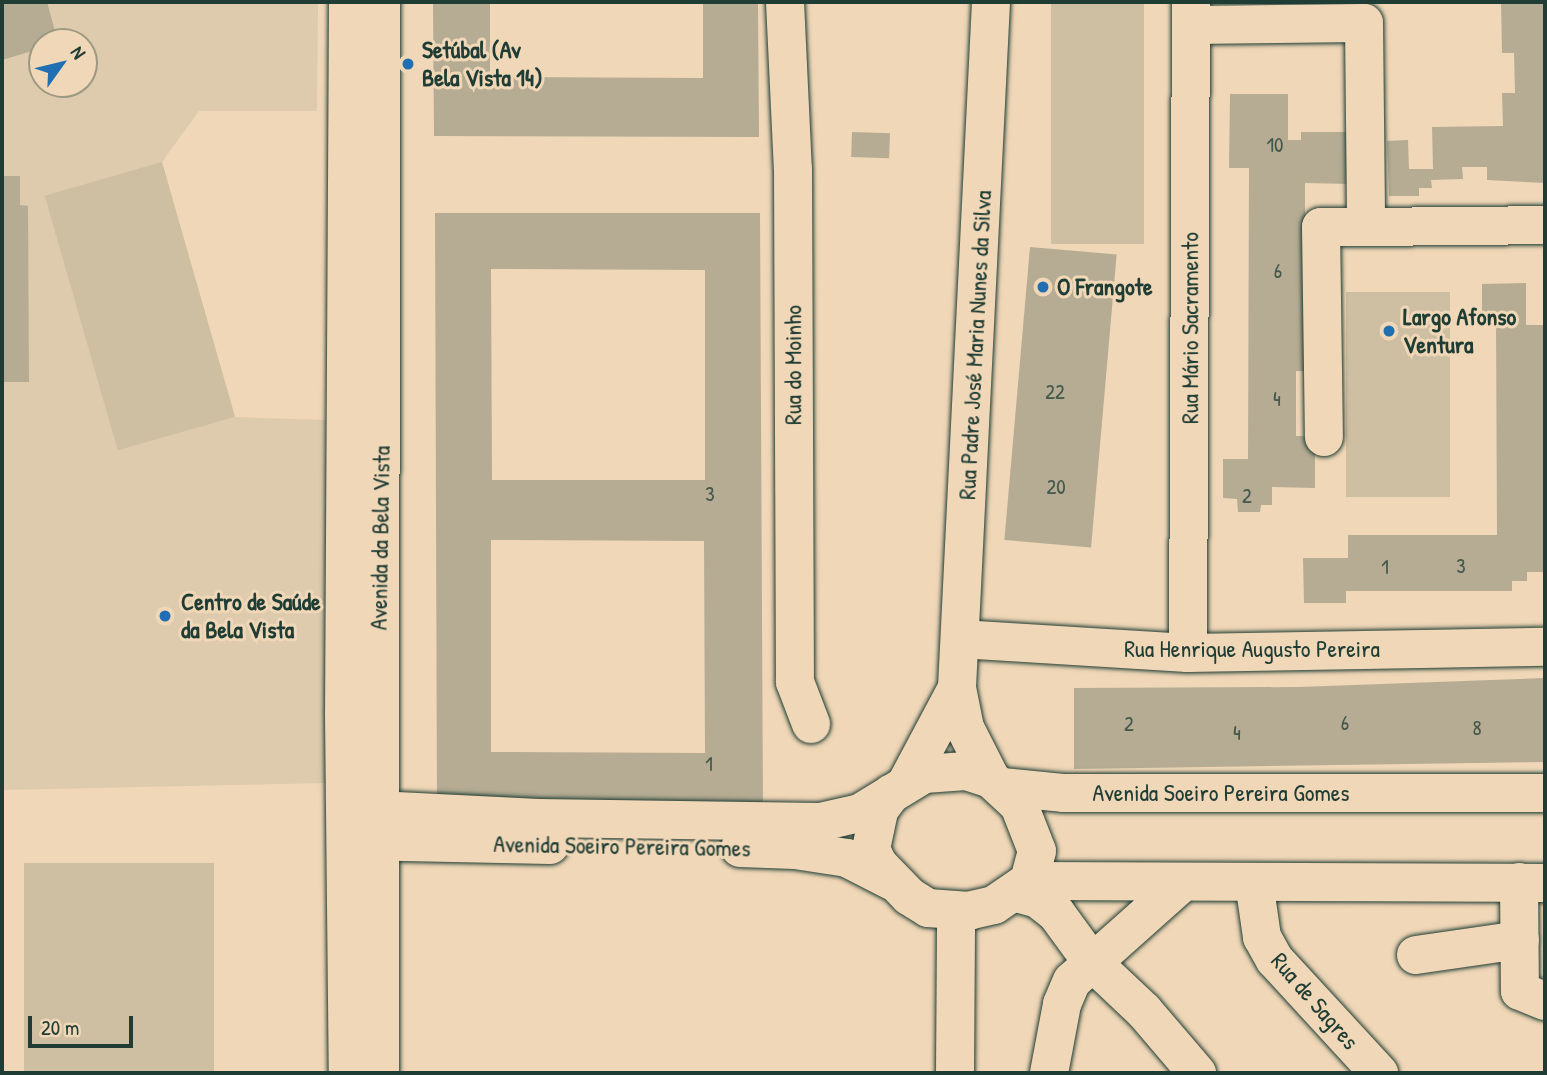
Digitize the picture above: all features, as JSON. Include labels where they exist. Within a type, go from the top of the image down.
[{"type":"street","name":"Avenida da Bela Vista","points":[[348,2],[363,825],[380,1073]]},
{"type":"street","name":"Avenida da Bela Vista","points":[[348,1073],[363,825],[381,2]]},
{"type":"street","name":"Rua do Moinho","points":[[785,2],[793,169],[795,682],[811,724]]},
{"type":"street","name":"Rua Padre José Maria Nunes da Silva","points":[[991,2],[957,688],[965,728],[996,783]]},
{"type":"street","points":[[1191,13],[1364,23],[1365,212]]},
{"type":"street","name":"Rua Mário Sacramento","points":[[1188,653],[1191,13]]},
{"type":"street","points":[[1324,437],[1321,227],[1365,212],[1545,225]]},
{"type":"street","name":"Rua Henrique Augusto Pereira","points":[[960,639],[1188,653],[1545,647]]},
{"type":"street","name":"Rua Padre José Maria Nunes da Silva","points":[[900,788],[957,688]]},
{"type":"street","name":"Avenida Soeiro Pereira Gomes","points":[[363,825],[820,822],[860,813],[900,788],[947,771],[996,783],[1063,793],[1545,793]]},
{"type":"street","points":[[996,783],[1030,825],[1037,851],[1023,887],[1056,913],[1091,961],[1144,1011],[1197,1073]]},
{"type":"street","name":"Avenida Soeiro Pereira Gomes","points":[[892,881],[872,849],[879,810],[900,788]]},
{"type":"street","name":"Avenida Soeiro Pereira Gomes","points":[[363,825],[795,850],[855,860],[892,881],[928,908],[956,912],[994,905],[1023,887],[1183,882],[1532,882]]},
{"type":"street","points":[[1049,1073],[1062,1004],[1072,981],[1091,961],[1183,882]]},
{"type":"street","name":"Rua de Sagres","points":[[1254,882],[1262,937],[1275,960],[1379,1073]]},
{"type":"street","points":[[1532,882],[1520,940],[1520,991],[1545,1001]]},
{"type":"street","points":[[955,1073],[956,912]]},
{"type":"street","points":[[1134,924],[1129,957],[1144,1011]]},
{"type":"street","points":[[1416,955],[1520,940]]},
{"type":"shaded area","points":[[2,2],[318,2],[317,111],[199,111],[162,162],[233,417],[328,420],[328,783],[2,790]]},
{"type":"shaded area","points":[[1051,2],[1144,2],[1144,244],[1051,244]]},
{"type":"shaded area","points":[[162,162],[235,417],[118,450],[45,196]]},
{"type":"shaded area","points":[[1346,292],[1450,292],[1450,497],[1346,497]]},
{"type":"shaded area","points":[[24,863],[214,863],[214,1073],[24,1073]]},
{"type":"building","points":[[2,2],[47,2],[54,28],[28,28],[28,52],[2,60]]},
{"type":"building","points":[[433,2],[490,2],[490,77],[703,78],[703,2],[758,2],[759,137],[434,136]]},
{"type":"building","points":[[1501,2],[1545,2],[1545,183],[1487,180],[1487,167],[1462,167],[1463,179],[1431,180],[1432,188],[1419,188],[1419,196],[1389,196],[1387,141],[1408,140],[1409,169],[1433,169],[1432,127],[1503,126],[1502,93],[1515,93],[1514,53],[1502,53]]},
{"type":"building","points":[[1230,94],[1288,94],[1288,140],[1301,140],[1301,132],[1351,132],[1351,184],[1305,183],[1305,371],[1296,371],[1296,436],[1315,436],[1315,488],[1272,487],[1272,505],[1261,505],[1260,512],[1238,512],[1237,499],[1223,498],[1223,459],[1248,459],[1249,168],[1229,168]]},
{"type":"building","points":[[852,132],[890,133],[889,158],[851,157]]},
{"type":"building","points":[[2,176],[20,176],[20,205],[28,206],[29,382],[2,382]]},
{"type":"building","points":[[435,213],[760,213],[763,811],[437,811]],"holes":[[[491,269],[705,270],[705,480],[492,480]],[[491,540],[704,541],[705,753],[491,752]]]},
{"type":"building","points":[[1030,247],[1117,255],[1091,547],[1004,540]]},
{"type":"building","points":[[1526,283],[1526,325],[1545,325],[1545,572],[1527,572],[1527,581],[1512,581],[1512,591],[1346,591],[1346,603],[1304,603],[1303,558],[1348,558],[1348,535],[1497,535],[1496,321],[1482,322],[1482,284]]},
{"type":"building","points":[[1545,678],[1545,762],[1074,769],[1074,688],[1299,687]]},
{"type":"place","name":"Setúbal (Av Bela Vista 14)","points":[[408,64]]},
{"type":"place","name":"O Frangote","points":[[1043,287]]},
{"type":"place","name":"Largo Afonso Ventura","points":[[1389,331]]},
{"type":"place","name":"Centro de Saúde da Bela Vista","points":[[165,616]]}]
